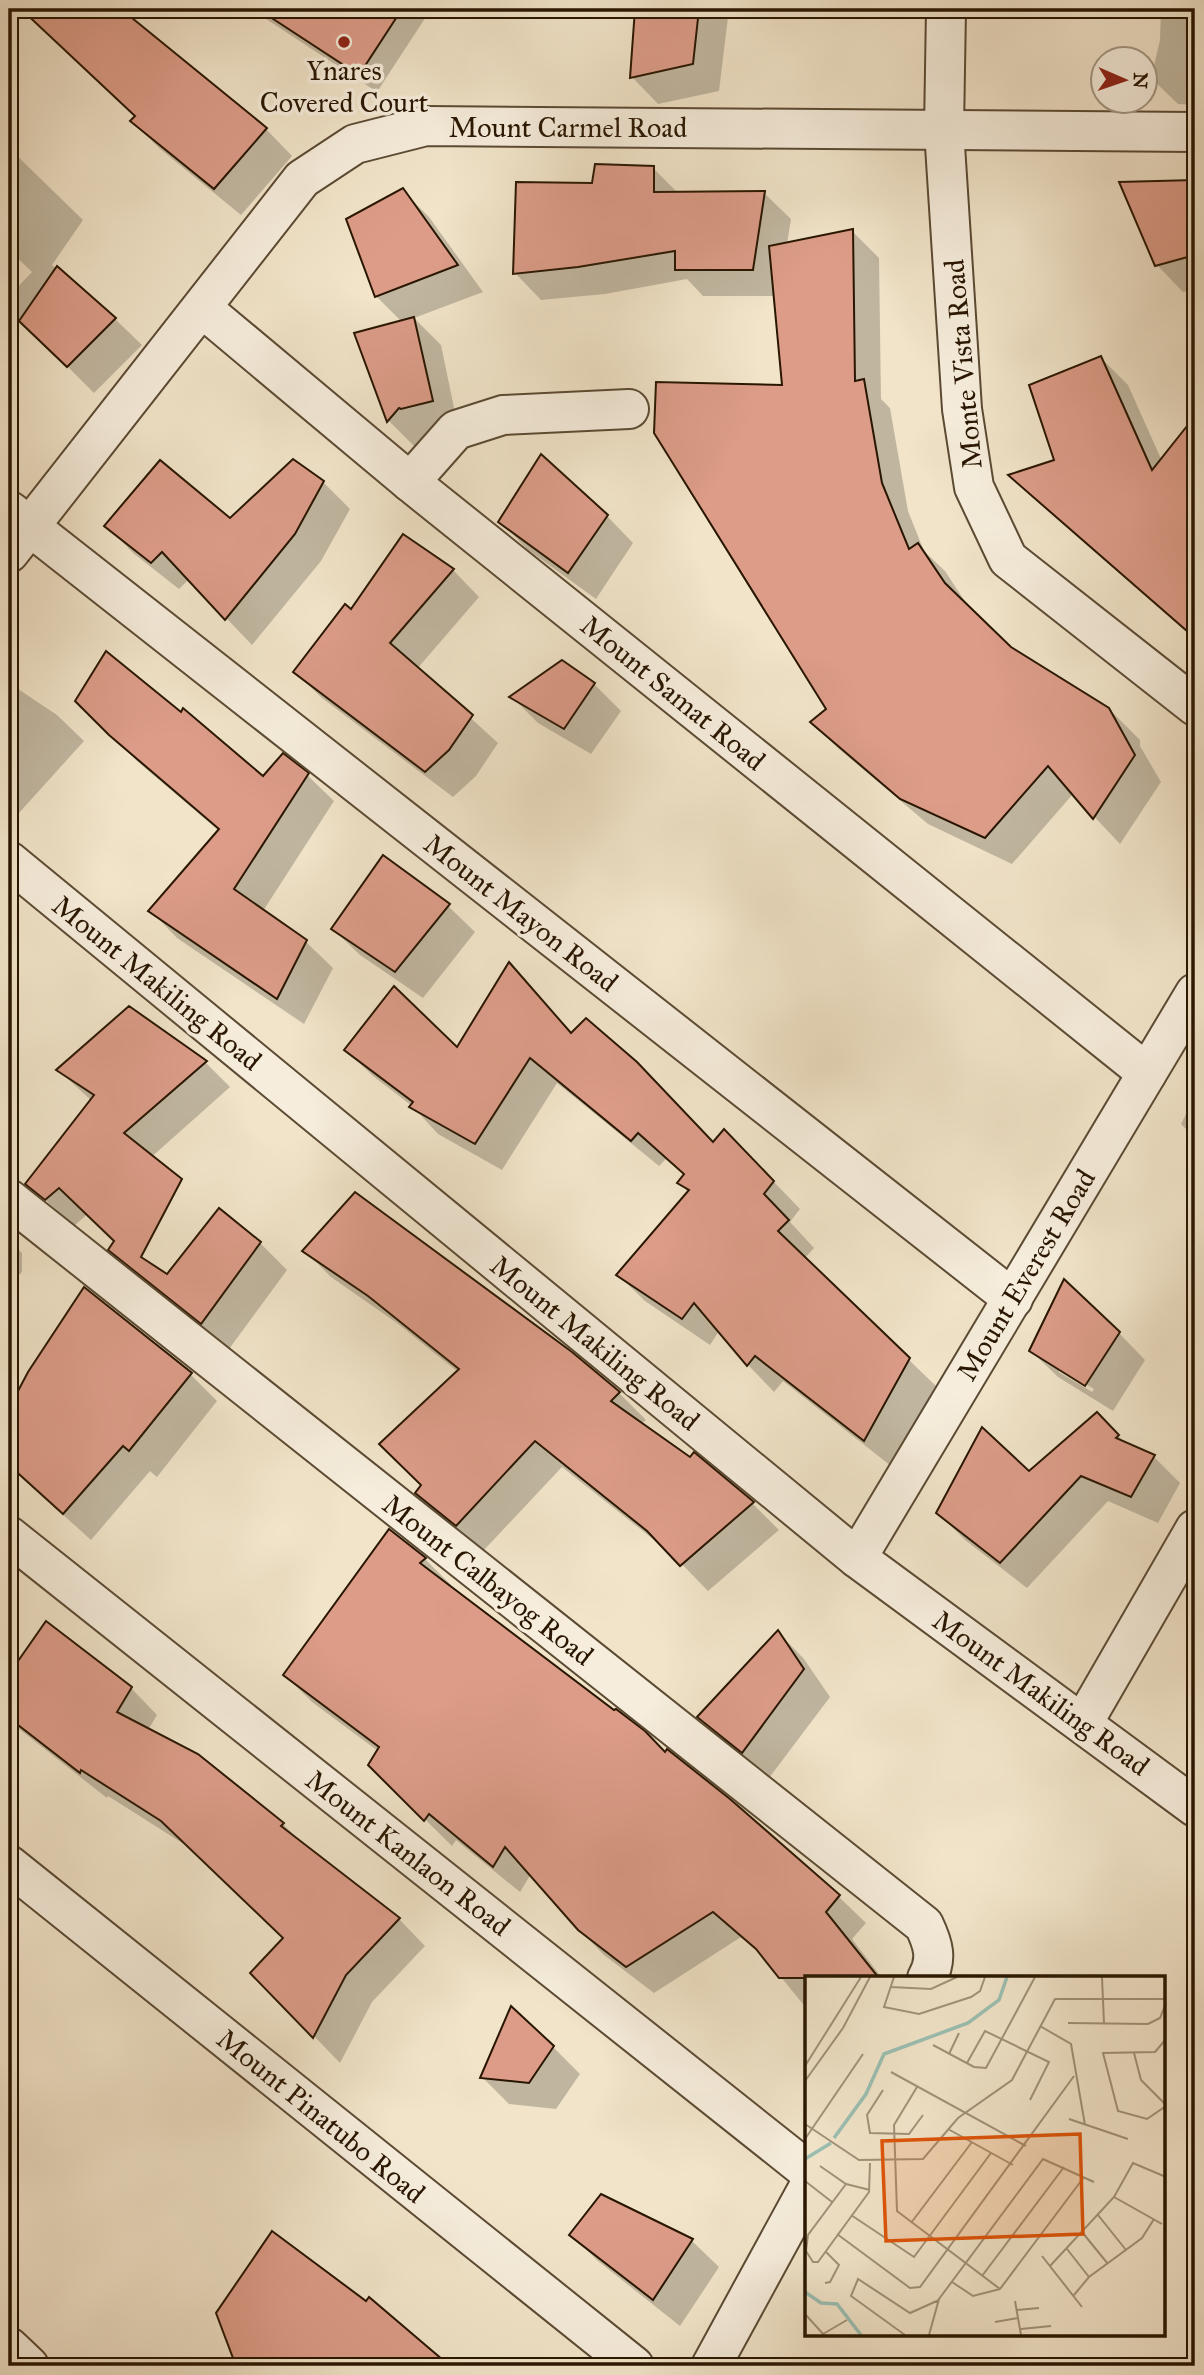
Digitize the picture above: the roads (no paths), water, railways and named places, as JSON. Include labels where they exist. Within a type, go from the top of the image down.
[{"type":"street","name":"Monte Vista Road","points":[[946,9],[944,130],[962,409],[974,487],[1008,559],[1195,706]]},
{"type":"street","name":"Mount Carmel Road","points":[[16,530],[202,307],[302,179],[355,144],[426,126],[1195,132]]},
{"type":"street","name":"Mount Samat Road","points":[[202,307],[410,482],[1147,1073]]},
{"type":"street","points":[[410,482],[456,430],[503,415],[629,409]]},
{"type":"street","name":"Mount Mayon Road","points":[[16,530],[1013,1299]]},
{"type":"street","name":"Mount Makiling Road","points":[[9,861],[857,1558],[1195,1807]]},
{"type":"street","name":"Mount Everest Road","points":[[857,1558],[1195,993]]},
{"type":"street","name":"Mount Calbayog Road","points":[[9,1199],[924,1925],[934,1944],[934,1967],[929,1976]]},
{"type":"street","points":[[1083,1723],[1195,1529]]},
{"type":"street","name":"Mount Kanlaon Road","points":[[9,1536],[805,2168]]},
{"type":"street","name":"Mount Pinatubo Road","points":[[9,1865],[634,2366]]},
{"type":"street","points":[[711,2366],[805,2194]]},
{"type":"place","name":"Ynares Covered Court","points":[[344,42]]}]
